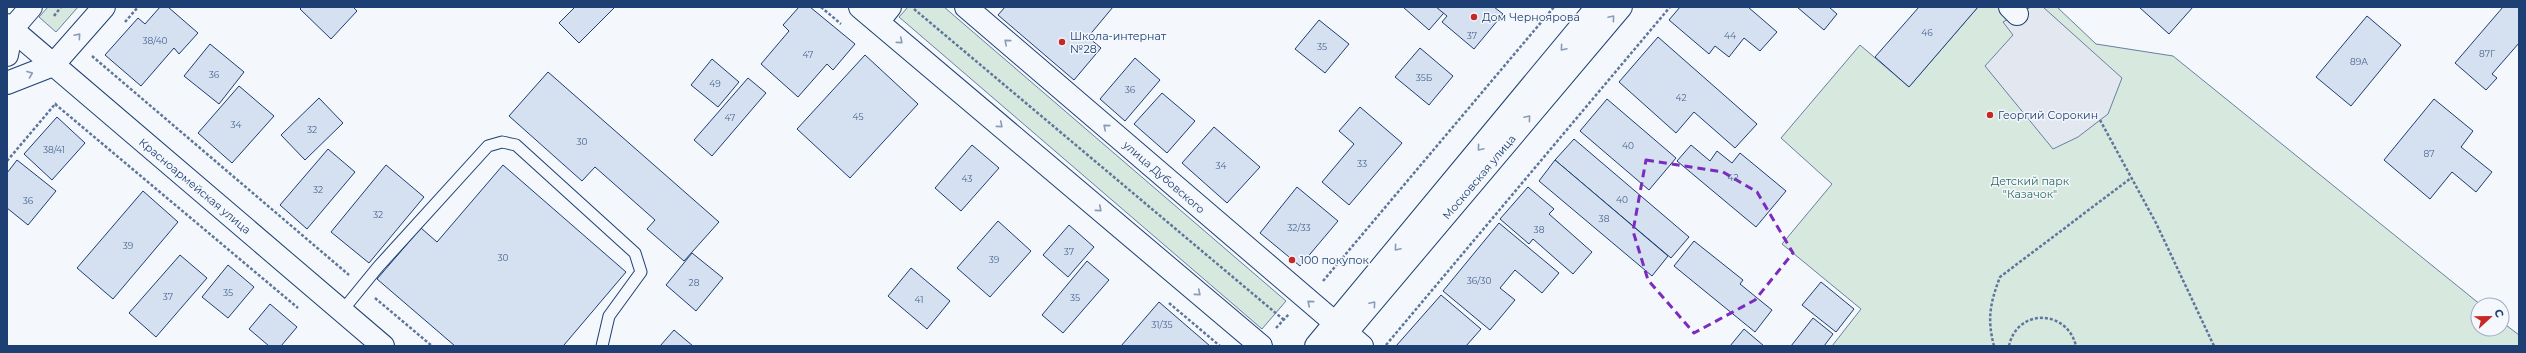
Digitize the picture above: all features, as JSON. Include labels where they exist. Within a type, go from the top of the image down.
[{"type":"street","points":[[7,54],[9,27],[30,7]]},
{"type":"street","points":[[7,83],[53,65],[104,7]]},
{"type":"street","points":[[860,7],[884,15],[1261,346]]},
{"type":"street","name":"улица Дубовского","points":[[966,7],[1304,297],[1345,337]]},
{"type":"street","name":"Московская улица","points":[[1345,337],[1597,7]]},
{"type":"street","name":"Московская улица","points":[[1316,346],[1345,337],[1621,7]]},
{"type":"street","name":"Красноармейская улица","points":[[9,27],[383,346]]},
{"type":"lane","points":[[342,311],[488,146],[502,142],[516,145],[634,253],[641,272],[609,316],[602,346]]},
{"type":"path","points":[[912,7],[1284,320]]},
{"type":"path","points":[[1321,284],[1554,7]]},
{"type":"path","points":[[1385,346],[1670,7]]},
{"type":"path","points":[[74,41],[432,346]]},
{"type":"path","points":[[55,104],[301,311]]},
{"type":"path","points":[[2100,120],[2156,223],[2214,346]]},
{"type":"path","points":[[1994,346],[1989,327],[1992,299],[2000,277],[2132,178]]},
{"type":"path","points":[[1261,346],[1304,297]]},
{"type":"path","points":[[2008,346],[2010,337],[2020,324],[2039,317],[2055,319],[2068,328],[2076,346]]},
{"type":"highlighted area","points":[[1646,160],[1723,172],[1757,192],[1793,253],[1755,300],[1694,333],[1648,280],[1633,231]]},
{"type":"green space","points":[[48,7],[78,7],[56,32],[39,17]]},
{"type":"green space","points":[[908,7],[944,7],[1286,301],[1262,329],[899,17]]},
{"type":"green space","name":"Детский парк \"Казачок\"","points":[[1978,7],[2057,7],[2096,44],[2173,56],[2471,297],[2470,337],[2510,337],[2510,328],[2519,335],[2519,346],[1832,346],[1861,309],[1782,244],[1832,184],[1781,138],[1860,45],[1909,87]]},
{"type":"shaded area","points":[[2031,7],[2043,7],[2122,78],[2108,114],[2078,137],[2053,149],[1985,66],[2013,35],[2003,22]]},
{"type":"building","points":[[160,7],[168,7],[198,33],[179,54],[174,48],[141,86],[105,55],[138,18],[145,24]]},
{"type":"building","points":[[302,7],[353,7],[357,11],[331,39],[300,9]]},
{"type":"building","points":[[575,7],[615,7],[579,43],[559,23]]},
{"type":"building","points":[[799,7],[810,7],[855,44],[833,70],[827,64],[798,97],[761,64],[789,31],[783,25]]},
{"type":"building","name":"Школа-интернат №28","points":[[1005,7],[1113,7],[1088,37],[1101,48],[1074,80],[998,15]]},
{"type":"building","points":[[1403,7],[1449,7],[1429,30]]},
{"type":"building","points":[[1436,7],[1494,7],[1503,14],[1474,49],[1442,22],[1447,16]]},
{"type":"building","points":[[1680,7],[1748,7],[1777,32],[1760,51],[1744,38],[1729,57],[1715,46],[1709,54],[1669,20]]},
{"type":"building","points":[[1797,7],[1829,7],[1837,14],[1824,30]]},
{"type":"building","points":[[1919,7],[1978,7],[1909,87],[1875,57]]},
{"type":"building","points":[[2139,7],[2193,7],[2169,34]]},
{"type":"building","points":[[2503,7],[2519,7],[2519,43],[2492,74],[2497,78],[2486,90],[2455,63]]},
{"type":"building","points":[[2367,16],[2401,45],[2351,106],[2316,77]]},
{"type":"building","points":[[1319,20],[1349,44],[1325,73],[1295,49]]},
{"type":"building","points":[[1658,37],[1757,124],[1735,148],[1694,112],[1676,133],[1619,82]]},
{"type":"building","points":[[210,44],[244,72],[219,104],[184,76]]},
{"type":"building","points":[[1420,48],[1453,76],[1429,105],[1395,77]]},
{"type":"building","points":[[865,55],[918,104],[850,178],[797,129]]},
{"type":"building","points":[[1135,58],[1160,80],[1125,121],[1100,99]]},
{"type":"building","points":[[712,59],[739,82],[718,107],[691,85]]},
{"type":"building","points":[[548,72],[719,222],[684,261],[647,229],[655,220],[595,167],[582,181],[509,116]]},
{"type":"building","points":[[748,78],[766,93],[712,156],[694,140]]},
{"type":"building","points":[[239,86],[274,116],[232,163],[198,133]]},
{"type":"building","points":[[1162,93],[1195,121],[1167,153],[1134,124]]},
{"type":"building","points":[[319,98],[343,123],[305,160],[281,135]]},
{"type":"building","points":[[1607,99],[1676,158],[1649,190],[1580,131]]},
{"type":"building","points":[[2434,99],[2473,131],[2461,147],[2492,172],[2476,192],[2452,172],[2430,199],[2384,160]]},
{"type":"building","points":[[1360,107],[1402,143],[1349,205],[1322,182],[1354,144],[1339,131]]},
{"type":"building","points":[[57,117],[85,143],[52,180],[24,154]]},
{"type":"building","points":[[1214,127],[1260,167],[1227,203],[1182,163]]},
{"type":"building","points":[[1574,139],[1689,237],[1671,258],[1555,160]]},
{"type":"building","points":[[972,145],[999,168],[961,211],[935,188]]},
{"type":"building","points":[[1691,145],[1710,161],[1717,151],[1732,163],[1740,153],[1786,191],[1756,227],[1677,161]]},
{"type":"building","points":[[328,149],[355,172],[307,229],[280,205]]},
{"type":"building","points":[[17,160],[56,191],[28,225],[7,208],[7,173]]},
{"type":"building","points":[[1555,160],[1668,256],[1652,276],[1539,181]]},
{"type":"building","points":[[386,165],[424,197],[369,263],[331,232]]},
{"type":"building","points":[[503,165],[626,272],[564,345],[565,346],[455,346],[377,279],[421,228],[437,242]]},
{"type":"building","points":[[1297,187],[1338,221],[1300,266],[1260,233]]},
{"type":"building","points":[[1528,187],[1554,209],[1549,214],[1592,252],[1573,274],[1533,239],[1529,244],[1500,219]]},
{"type":"building","points":[[143,191],[178,222],[113,299],[77,268]]},
{"type":"building","points":[[998,221],[1031,251],[990,297],[957,268]]},
{"type":"building","points":[[1499,223],[1559,273],[1542,293],[1515,270],[1500,288],[1515,300],[1490,330],[1443,291]]},
{"type":"building","points":[[1069,225],[1094,247],[1068,277],[1043,255]]},
{"type":"building","points":[[1694,241],[1743,280],[1740,284],[1772,310],[1755,332],[1674,266]]},
{"type":"building","points":[[692,253],[723,278],[696,311],[666,285]]},
{"type":"building","points":[[180,255],[207,278],[156,337],[129,313]]},
{"type":"building","points":[[1087,261],[1109,280],[1063,333],[1042,315]]},
{"type":"building","points":[[228,265],[254,287],[228,318],[202,297]]},
{"type":"building","points":[[911,268],[950,301],[927,329],[888,296]]},
{"type":"building","points":[[1821,282],[1854,309],[1836,332],[1802,305]]},
{"type":"building","points":[[1441,295],[1481,329],[1466,346],[1396,346]]},
{"type":"building","points":[[1159,302],[1210,346],[1121,346]]},
{"type":"building","points":[[270,304],[297,327],[281,346],[269,346],[249,329]]},
{"type":"building","points":[[1813,318],[1833,334],[1824,346],[1791,346]]},
{"type":"building","points":[[1744,329],[1764,346],[1730,346]]},
{"type":"building","points":[[674,330],[693,346],[660,346]]},
{"type":"place","name":"Дом Черноярова","points":[[1474,17]]},
{"type":"place","name":"Школа-интернат №28","points":[[1062,42]]},
{"type":"place","name":"Георгий Сорокин","points":[[1990,115]]},
{"type":"place","name":"100 покупок","points":[[1292,260]]}]
